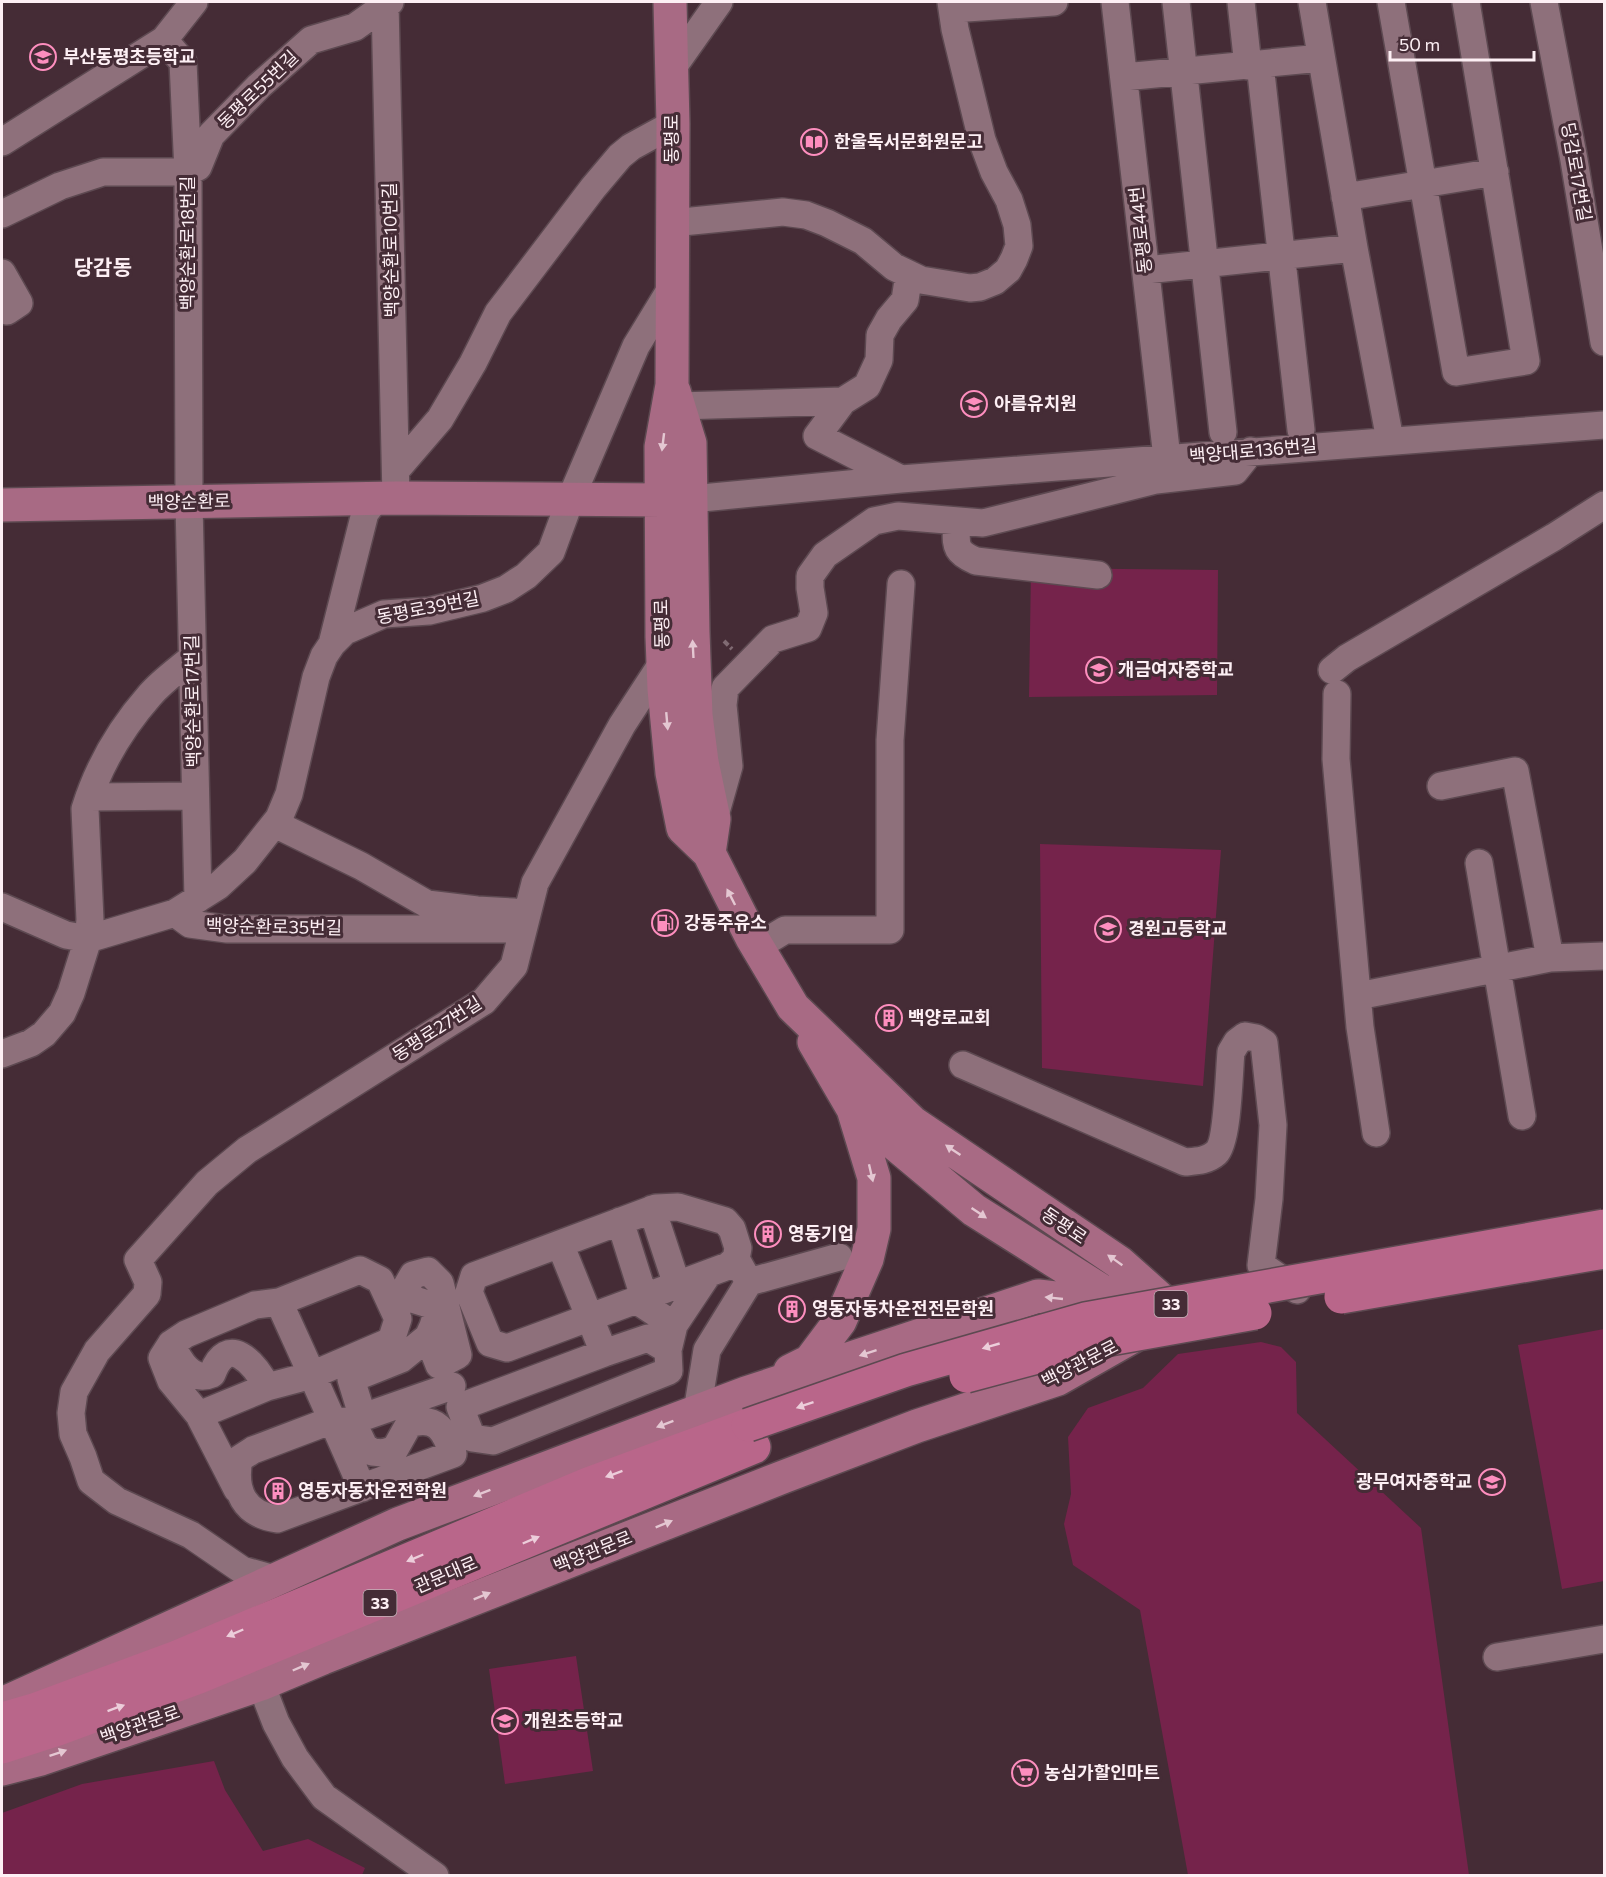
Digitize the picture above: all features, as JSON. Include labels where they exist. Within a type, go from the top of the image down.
[{"type":"highway","name":"33","points":[[751,1436],[906,1370],[1085,1319],[1605,1226]]},
{"type":"highway","name":"33","points":[[751,1436],[1093,1342],[1605,1252]]},
{"type":"highway","name":"관문대로","points":[[2,1719],[34,1710],[177,1657],[588,1484],[751,1436]]},
{"type":"highway","name":"관문대로","points":[[2,1747],[199,1677],[751,1436]]},
{"type":"main road","name":"동평로","points":[[670,2],[675,395],[662,447],[676,499],[696,715],[702,762],[714,819],[709,852]]},
{"type":"main road","name":"백양순환로","points":[[2,505],[189,503],[390,488],[571,498],[676,499]]},
{"type":"main road","name":"동평로","points":[[676,499],[663,662],[672,773],[683,828],[709,852],[757,947],[793,1007],[913,1123],[1120,1263],[1175,1312]]},
{"type":"main road","points":[[746,1393],[810,1361],[840,1321],[867,1259],[874,1229],[874,1178],[853,1109],[793,1007]]},
{"type":"main road","name":"동평로","points":[[853,1109],[974,1210],[1102,1291],[1175,1312]]},
{"type":"main road","name":"백양관문로","points":[[2,1704],[398,1524],[746,1393],[1038,1296],[1175,1312],[1605,1239]]},
{"type":"main road","name":"백양관문로","points":[[2,1769],[41,1759],[261,1684],[794,1472],[917,1426],[1058,1379],[1175,1312]]},
{"type":"street","points":[[2,142],[164,40],[194,2]]},
{"type":"street","points":[[671,70],[719,2]]},
{"type":"street","points":[[672,223],[783,212],[806,215],[863,241],[894,267],[921,280],[970,288],[995,281],[1008,270],[1019,246],[1017,225],[1009,200],[994,172],[982,140],[951,5],[1054,2]]},
{"type":"street","name":"동평로44번","points":[[1115,2],[1167,458]]},
{"type":"street","points":[[1176,2],[1223,432]]},
{"type":"street","points":[[1241,2],[1254,65],[1281,255],[1301,430]]},
{"type":"street","points":[[1312,2],[1353,248],[1390,440]]},
{"type":"street","points":[[1392,2],[1456,372],[1526,361],[1466,2]]},
{"type":"street","name":"당감로17번길","points":[[1545,2],[1605,342]]},
{"type":"street","name":"동평로55번길","points":[[188,172],[198,167],[211,135],[310,40],[355,27],[387,3]]},
{"type":"street","name":"백양순환로10번길","points":[[387,3],[390,488]]},
{"type":"street","name":"백양순환로18번길","points":[[164,40],[183,63],[188,172],[189,503]]},
{"type":"street","points":[[1124,77],[1321,58]]},
{"type":"street","points":[[332,644],[365,513],[390,488],[440,419],[473,363],[498,313],[593,188],[620,156],[631,147],[673,124]]},
{"type":"street","points":[[2,214],[60,186],[103,172],[188,172]]},
{"type":"street","points":[[1345,197],[1495,172]]},
{"type":"street","points":[[1146,270],[1353,248]]},
{"type":"street","points":[[2,273],[19,303],[7,311]]},
{"type":"street","points":[[901,478],[818,436],[843,401],[867,386],[879,360],[880,336],[889,319],[905,300],[909,274]]},
{"type":"street","name":"동평로39번길","points":[[186,906],[218,886],[245,861],[275,824],[289,794],[316,677],[324,656],[345,631],[384,614],[429,611],[459,605],[506,589],[526,576],[551,552],[571,498],[636,346],[672,287]]},
{"type":"street","points":[[675,395],[843,401]]},
{"type":"street","name":"백양대로136번길","points":[[676,499],[901,478],[1605,425]]},
{"type":"street","points":[[714,819],[729,766],[723,705],[725,688],[773,639],[808,628],[814,613],[810,576],[825,555],[874,521],[898,516],[983,523],[1156,480],[1235,471],[1251,452]]},
{"type":"street","name":"백양순환로17번길","points":[[186,906],[195,796],[189,503]]},
{"type":"street","points":[[1376,1133],[1360,1027],[1336,759],[1335,682],[1347,658],[1605,505]]},
{"type":"street","points":[[956,521],[958,549],[963,555],[976,561],[1098,576]]},
{"type":"street","points":[[757,947],[785,930],[890,930],[890,740],[901,584]]},
{"type":"street","points":[[2,1054],[37,1039],[63,1013],[88,939],[90,920],[85,809],[89,797],[101,767],[125,727],[151,693],[192,658]]},
{"type":"street","name":"동평로27번길","points":[[278,1580],[242,1570],[191,1535],[117,1501],[91,1481],[73,1434],[71,1413],[74,1392],[97,1351],[147,1294],[148,1282],[138,1260],[207,1183],[247,1150],[484,1001],[514,966],[535,883],[622,725],[663,662]]},
{"type":"street","points":[[1441,786],[1515,771],[1550,958]]},
{"type":"street","points":[[89,797],[195,796]]},
{"type":"street","points":[[275,824],[361,866],[427,904],[514,912],[523,928]]},
{"type":"street","points":[[1479,863],[1522,1116]]},
{"type":"street","points":[[2,907],[66,935],[88,939],[186,906]]},
{"type":"street","name":"백양순환로35번길","points":[[186,906],[190,924],[227,929],[523,928]]},
{"type":"street","points":[[1358,996],[1550,958],[1605,956]]},
{"type":"street","points":[[963,1065],[1185,1162],[1201,1161],[1217,1152],[1224,1135],[1231,1052],[1237,1042],[1245,1036],[1256,1038],[1264,1043],[1273,1125],[1269,1199],[1262,1265],[1298,1291]]},
{"type":"street","points":[[490,1343],[469,1292],[474,1276],[652,1209],[678,1207],[725,1221],[732,1229],[743,1270],[707,1350],[697,1412]]},
{"type":"street","points":[[652,1209],[677,1285]]},
{"type":"street","points":[[620,1221],[640,1299],[671,1337]]},
{"type":"street","points":[[560,1244],[604,1353]]},
{"type":"street","points":[[490,1343],[507,1348],[728,1266],[743,1270],[839,1257]]},
{"type":"street","points":[[199,1415],[267,1387],[312,1375],[391,1341],[398,1319],[390,1299],[380,1280],[360,1270],[279,1302],[255,1305],[186,1334],[171,1344],[162,1358],[171,1382],[199,1415],[239,1492],[251,1509],[263,1517],[277,1519],[453,1454],[447,1436],[437,1424],[422,1420],[409,1424],[395,1449],[383,1453],[372,1452],[364,1446],[350,1420],[312,1375],[279,1302]]},
{"type":"street","points":[[456,1397],[472,1438],[493,1441],[669,1371],[671,1337],[708,1274]]},
{"type":"street","points":[[362,1488],[350,1420],[351,1379],[401,1359],[428,1337]]},
{"type":"street","points":[[239,1492],[237,1472],[239,1459],[253,1450],[327,1422],[350,1420],[400,1392],[456,1397],[648,1338],[671,1337]]},
{"type":"street","points":[[456,1397],[490,1343]]},
{"type":"street","points":[[171,1344],[181,1364],[194,1374],[205,1377],[212,1374],[216,1363],[225,1354],[235,1353],[248,1360],[259,1372],[267,1387]]},
{"type":"street","points":[[1497,1657],[1605,1639]]},
{"type":"street","points":[[261,1684],[276,1723],[295,1758],[324,1797],[435,1875]]},
{"type":"shaded area","points":[[1031,568],[1218,570],[1217,695],[1029,697]]},
{"type":"shaded area","points":[[1040,844],[1221,850],[1203,1086],[1042,1068]]},
{"type":"shaded area","points":[[1604,1329],[1604,1581],[1562,1589],[1518,1345]]},
{"type":"shaded area","points":[[1261,1342],[1281,1347],[1296,1362],[1297,1413],[1421,1528],[1469,1875],[1188,1875],[1140,1610],[1073,1565],[1064,1524],[1071,1494],[1068,1437],[1088,1408],[1143,1388],[1178,1354]]},
{"type":"shaded area","points":[[576,1656],[593,1771],[505,1784],[489,1669]]},
{"type":"shaded area","points":[[214,1761],[225,1790],[263,1851],[308,1839],[365,1868],[362,1875],[2,1875],[2,1813],[82,1784]]},
{"type":"place","name":"부산동평초등학교","points":[[43,57]]},
{"type":"place","name":"한울독서문화원문고","points":[[814,142]]},
{"type":"place","name":"아름유치원","points":[[974,404]]},
{"type":"place","name":"개금여자중학교","points":[[1099,670]]},
{"type":"place","name":"강동주유소","points":[[665,923]]},
{"type":"place","name":"경원고등학교","points":[[1108,929]]},
{"type":"place","name":"백양로교회","points":[[889,1018]]},
{"type":"place","name":"영동기업","points":[[768,1234]]},
{"type":"place","name":"영동자동차운전전문학원","points":[[792,1309]]},
{"type":"place","name":"광무여자중학교","points":[[1492,1482]]},
{"type":"place","name":"영동자동차운전학원","points":[[278,1491]]},
{"type":"place","name":"개원초등학교","points":[[505,1721]]},
{"type":"place","name":"농심가할인마트","points":[[1025,1773]]},
{"type":"district","name":"당감동","points":[[103,268]]}]
